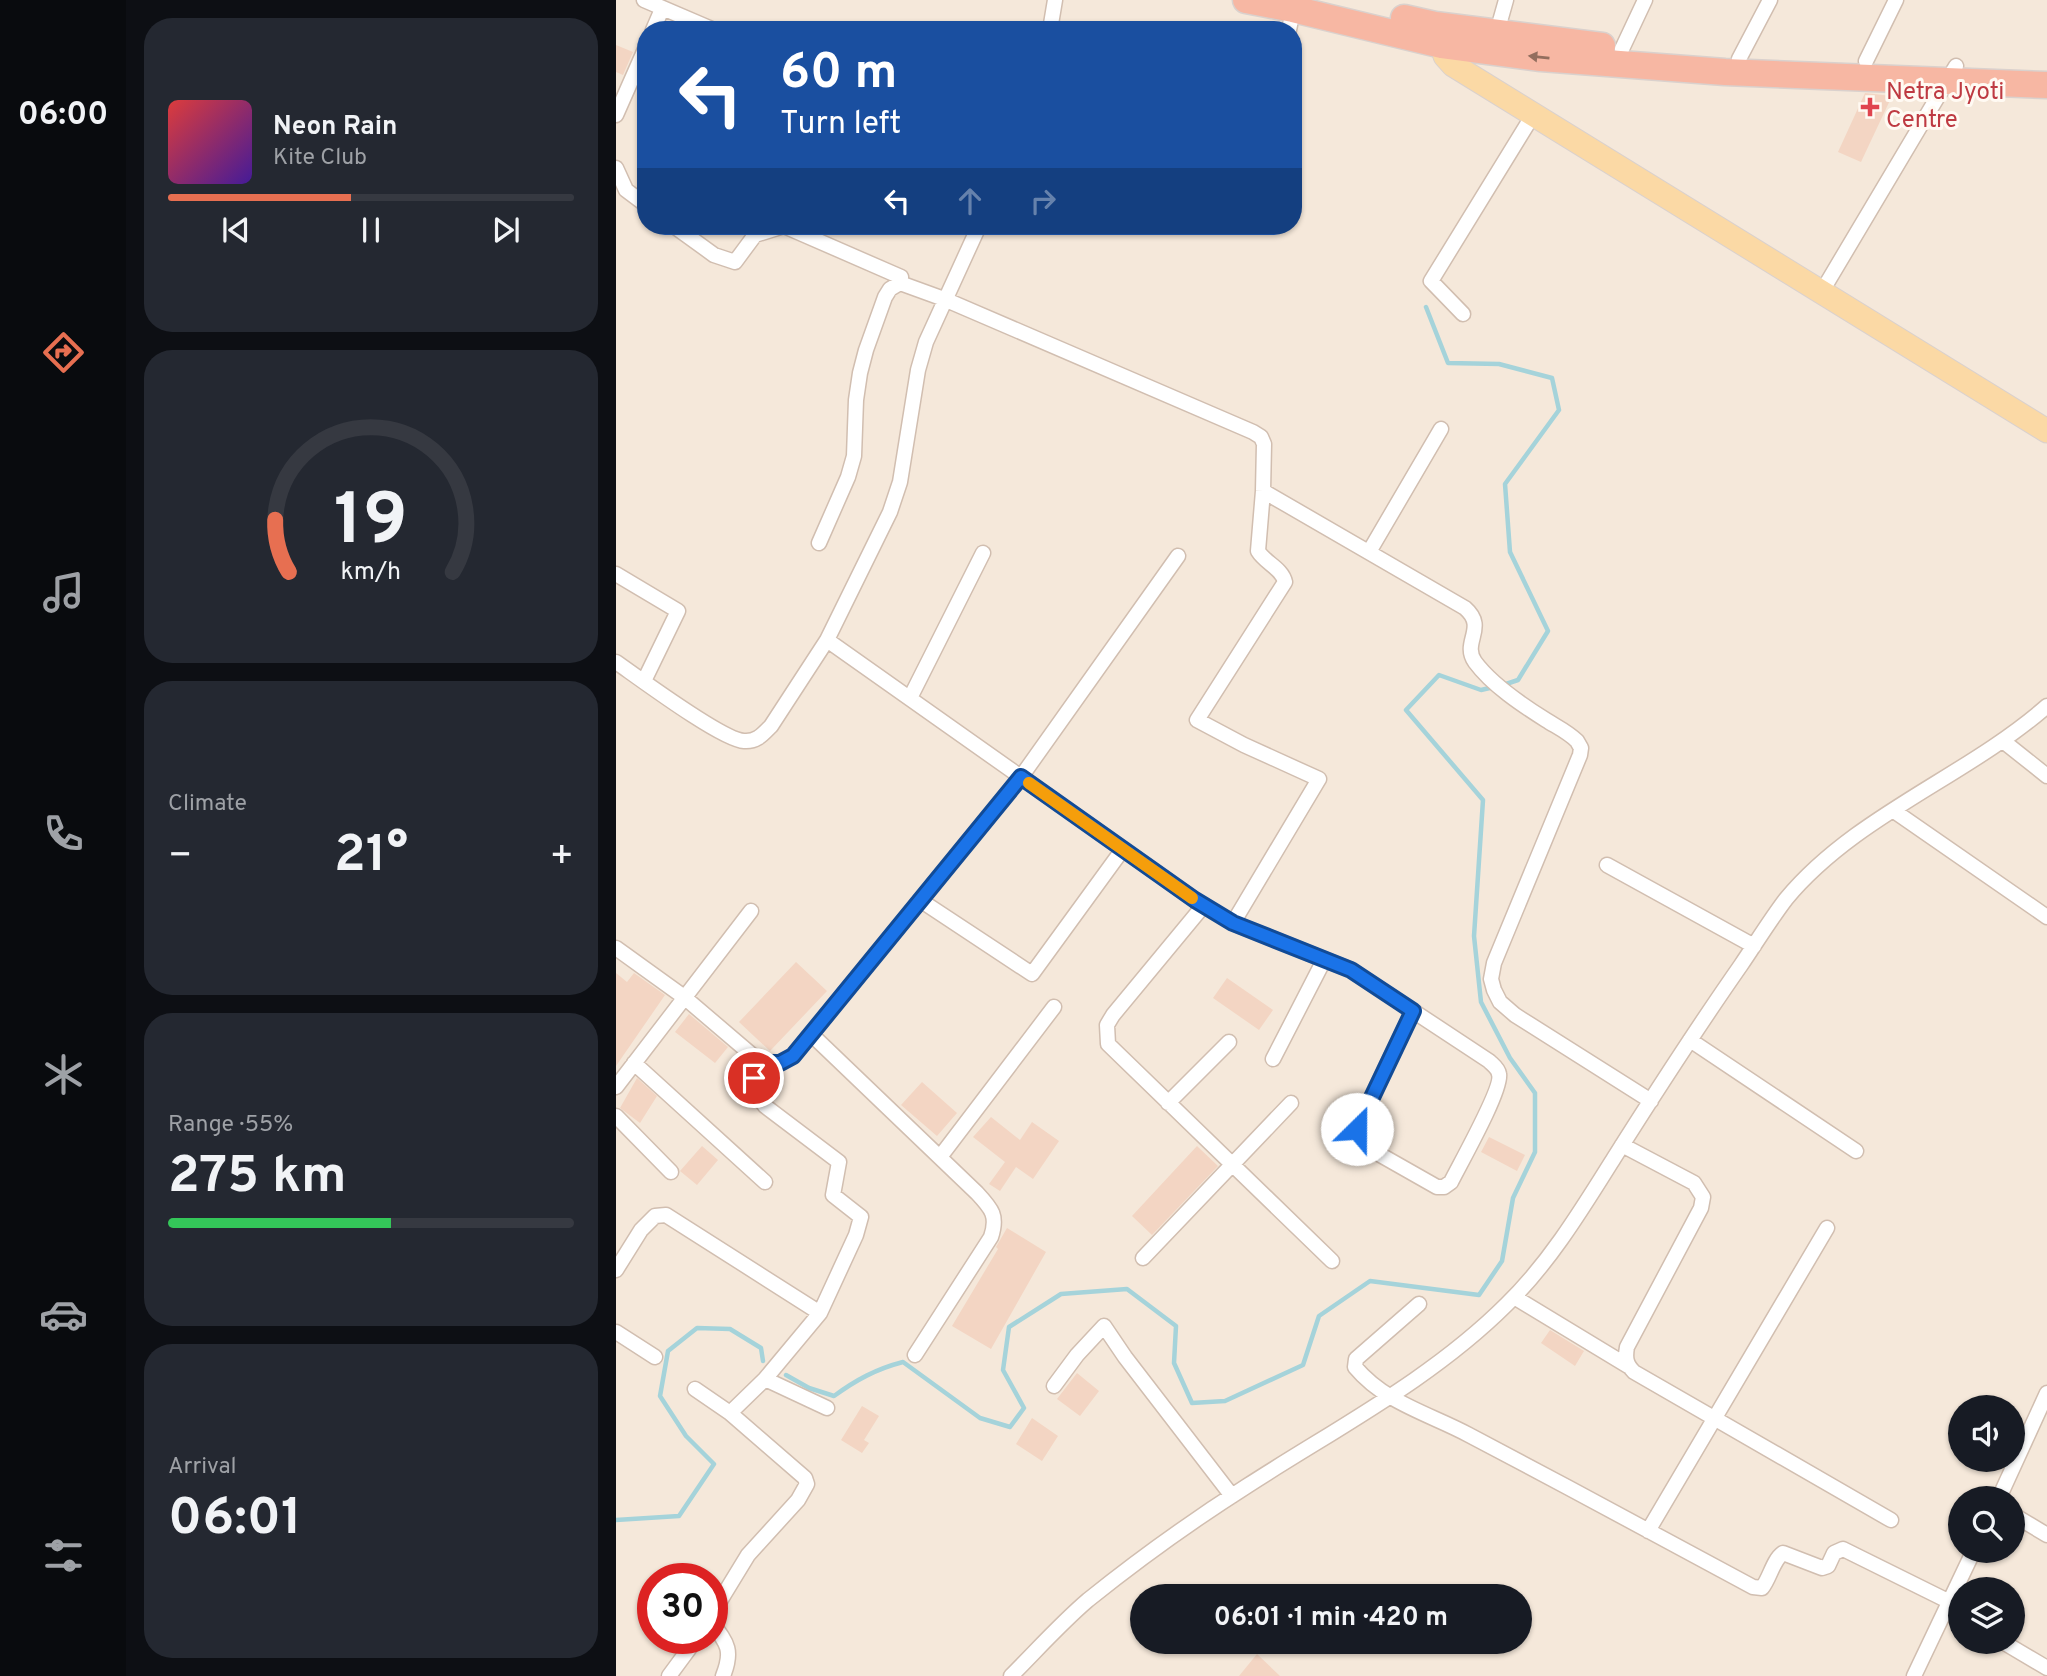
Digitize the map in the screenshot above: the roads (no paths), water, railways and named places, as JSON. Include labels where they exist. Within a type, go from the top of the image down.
[{"type":"highway","points":[[1246,0],[1293,13],[1438,35],[1541,58],[1725,72],[1952,73],[2047,70]]},
{"type":"highway","points":[[1324,0],[1438,35],[1497,32],[1622,49],[1739,58],[1866,61],[2047,85]]},
{"type":"main road","points":[[1438,35],[1445,56],[1453,65],[2047,431]]},
{"type":"street","points":[[645,0],[692,21]]},
{"type":"street","points":[[1052,21],[1055,0]]},
{"type":"street","points":[[1497,32],[1506,0]]},
{"type":"street","points":[[1622,49],[1645,0]]},
{"type":"street","points":[[1739,58],[1770,0]]},
{"type":"street","points":[[1866,61],[1896,0]]},
{"type":"street","points":[[657,21],[662,9]]},
{"type":"street","points":[[616,115],[637,67]]},
{"type":"street","points":[[1821,293],[1952,73]]},
{"type":"street","points":[[1463,314],[1431,281],[1533,115]]},
{"type":"street","points":[[616,168],[626,190],[637,198]]},
{"type":"street","points":[[686,235],[714,255],[735,262],[754,235]]},
{"type":"street","points":[[805,235],[901,277]]},
{"type":"street","points":[[616,662],[736,740],[754,740],[761,737],[771,726],[827,640],[890,512],[900,482],[918,370],[926,342],[975,235]]},
{"type":"street","points":[[819,543],[848,477],[855,446],[856,400],[866,350],[890,289],[900,283],[944,299],[1253,432],[1261,438],[1264,444],[1263,491],[1258,551],[1261,557],[1280,572],[1285,582],[1198,720],[1244,745],[1320,779],[1233,923]]},
{"type":"street","points":[[1369,552],[1441,429]]},
{"type":"street","points":[[1263,491],[1470,613],[1476,623],[1471,643],[1472,656],[1508,693],[1572,735],[1581,748],[1563,801],[1498,948],[1492,979],[1494,990],[1500,1002],[1515,1015],[1651,1101]]},
{"type":"street","points":[[910,698],[984,553]]},
{"type":"street","points":[[616,947],[684,997],[759,1061],[780,1063],[793,1056],[1021,777],[1178,556]]},
{"type":"street","points":[[616,573],[678,611],[644,681]]},
{"type":"street","points":[[827,640],[1204,905],[1233,923],[1351,970],[1489,1061],[1500,1075],[1496,1093],[1451,1182],[1444,1187],[1437,1187],[1370,1149],[1360,1142],[1357,1136],[1359,1123],[1413,1011]]},
{"type":"street","points":[[1014,1675],[1086,1602],[1157,1547],[1232,1496],[1389,1397],[1464,1342],[1514,1297],[1546,1259],[1577,1215],[1690,1040],[1786,900],[1812,871],[1846,843],[2018,731],[2047,706]]},
{"type":"street","points":[[2003,741],[2047,776]]},
{"type":"street","points":[[1894,811],[2047,917]]},
{"type":"street","points":[[920,900],[1032,974],[1123,849]]},
{"type":"street","points":[[1606,866],[1754,946]]},
{"type":"street","points":[[1204,905],[1113,1015],[1107,1025],[1108,1044],[1332,1261]]},
{"type":"street","points":[[616,1087],[751,911]]},
{"type":"street","points":[[1273,1059],[1324,960]]},
{"type":"street","points":[[940,1157],[1054,1007]]},
{"type":"street","points":[[811,1034],[940,1157],[988,1205],[993,1214],[995,1225],[990,1237],[915,1355]]},
{"type":"street","points":[[1690,1040],[1856,1151]]},
{"type":"street","points":[[1168,1103],[1229,1042]]},
{"type":"street","points":[[634,1063],[765,1182]]},
{"type":"street","points":[[730,1413],[765,1379],[820,1313],[856,1235],[861,1217],[833,1195],[839,1162],[765,1106],[753,1090],[754,1078],[768,1063]]},
{"type":"street","points":[[1143,1258],[1292,1103]]},
{"type":"street","points":[[616,1116],[671,1172]]},
{"type":"street","points":[[1622,1145],[1694,1183],[1703,1198],[1701,1208],[1627,1347],[1625,1356],[1628,1366]]},
{"type":"street","points":[[616,1270],[641,1230],[655,1216],[666,1215],[820,1313]]},
{"type":"street","points":[[1648,1531],[1827,1228]]},
{"type":"street","points":[[1514,1297],[1634,1372],[1891,1520]]},
{"type":"street","points":[[1419,1304],[1356,1359],[1355,1367],[1364,1378],[1389,1397],[1464,1432],[1753,1587],[1762,1588],[1783,1553],[1822,1568],[1828,1566],[1834,1553],[1843,1549],[1948,1605],[1914,1676]]},
{"type":"street","points":[[1054,1386],[1077,1355],[1104,1326],[1232,1496]]},
{"type":"street","points":[[616,1332],[655,1357]]},
{"type":"street","points":[[765,1379],[827,1408]]},
{"type":"street","points":[[695,1389],[730,1413],[805,1478],[807,1484],[797,1500],[748,1555],[728,1588]]},
{"type":"street","points":[[2004,1486],[2047,1393]]},
{"type":"street","points":[[2025,1522],[2047,1535]]},
{"type":"street","points":[[723,1676],[729,1660],[728,1647]]},
{"type":"street","points":[[669,1676],[686,1654]]},
{"type":"street","points":[[2023,1654],[2047,1668]]},
{"type":"waterway","points":[[1426,307],[1448,363],[1499,364],[1552,378],[1559,410],[1505,484],[1510,552],[1548,631],[1518,680],[1503,685]]},
{"type":"waterway","points":[[786,1375],[809,1388],[834,1396],[867,1376],[903,1362],[980,1418],[1010,1427],[1024,1408],[1003,1370],[1009,1327],[1061,1294],[1127,1289],[1176,1326],[1174,1363],[1192,1403],[1225,1401],[1303,1365],[1319,1316],[1370,1281],[1479,1295],[1502,1261],[1513,1198],[1535,1152],[1535,1093],[1510,1058],[1481,1002],[1474,936],[1483,800],[1406,710],[1439,675],[1481,690],[1494,687]]},
{"type":"waterway","points":[[616,1520],[679,1516],[714,1464],[686,1436],[660,1396],[668,1351],[697,1328],[730,1329],[761,1348],[763,1361]]},
{"type":"place","name":"Netra Jyoti Centre","points":[[1870,107]]}]
